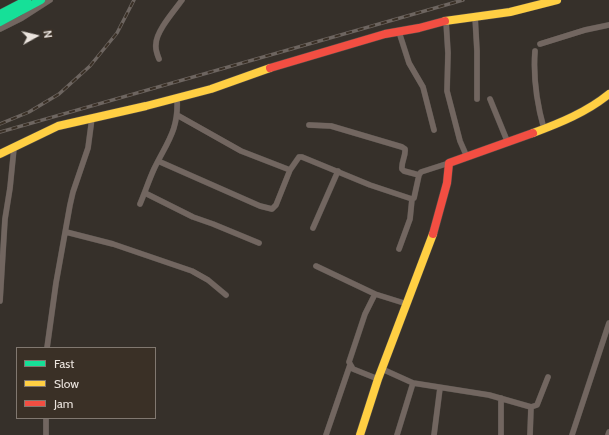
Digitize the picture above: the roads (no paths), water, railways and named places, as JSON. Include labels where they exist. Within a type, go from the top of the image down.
[{"type":"street","points":[[0,14],[27,0]]},
{"type":"street","points":[[0,22],[42,0]]},
{"type":"street","points":[[0,29],[50,0]]},
{"type":"street","points":[[159,59],[156,52],[155,42],[160,31],[182,0]]},
{"type":"street","points":[[0,154],[58,126],[221,86],[307,56],[385,34],[446,21],[510,12],[557,0]]},
{"type":"street","points":[[475,16],[477,99]]},
{"type":"street","points":[[446,21],[448,53],[447,91],[460,141],[466,157]]},
{"type":"street","points":[[540,44],[609,24]]},
{"type":"street","points":[[399,32],[409,63],[423,87],[434,130]]},
{"type":"street","points":[[535,51],[534,67],[540,112],[544,129]]},
{"type":"street","points":[[399,249],[410,219],[412,200],[414,198],[419,175],[422,172],[508,143],[580,114],[609,94]]},
{"type":"street","points":[[140,204],[158,161],[175,127],[178,115],[177,98]]},
{"type":"street","points":[[490,99],[508,143]]},
{"type":"street","points":[[178,115],[241,151],[290,170]]},
{"type":"street","points":[[47,347],[56,283],[73,192],[88,148],[92,118]]},
{"type":"street","points":[[309,125],[331,126],[402,147],[405,149],[405,152],[401,166],[402,169],[419,175]]},
{"type":"street","points":[[0,301],[4,226],[14,148]]},
{"type":"street","points":[[158,161],[268,209],[272,209],[276,204],[290,170],[296,159],[299,157],[412,200]]},
{"type":"street","points":[[360,435],[378,379],[438,220],[447,183],[449,163]]},
{"type":"street","points":[[313,228],[338,172]]},
{"type":"street","points":[[144,193],[193,218],[213,224],[259,243]]},
{"type":"street","points":[[66,232],[113,244],[192,271],[208,280],[226,295]]},
{"type":"street","points":[[316,266],[375,294],[407,304]]},
{"type":"street","points":[[326,435],[350,365],[349,362],[365,314],[375,294]]},
{"type":"street","points":[[572,435],[609,323]]},
{"type":"street","points":[[350,365],[353,369],[378,379]]},
{"type":"street","points":[[382,369],[413,383],[501,398],[531,407],[537,405],[548,376]]},
{"type":"street","points":[[396,435],[413,383]]},
{"type":"street","points":[[434,435],[440,388]]},
{"type":"street","points":[[501,398],[501,435]]},
{"type":"street","points":[[530,435],[531,407]]},
{"type":"street","points":[[46,419],[46,435]]},
{"type":"railway","points":[[0,124],[29,112],[59,94],[90,66],[117,33],[134,0]]},
{"type":"railway","points":[[0,132],[463,0]]}]
